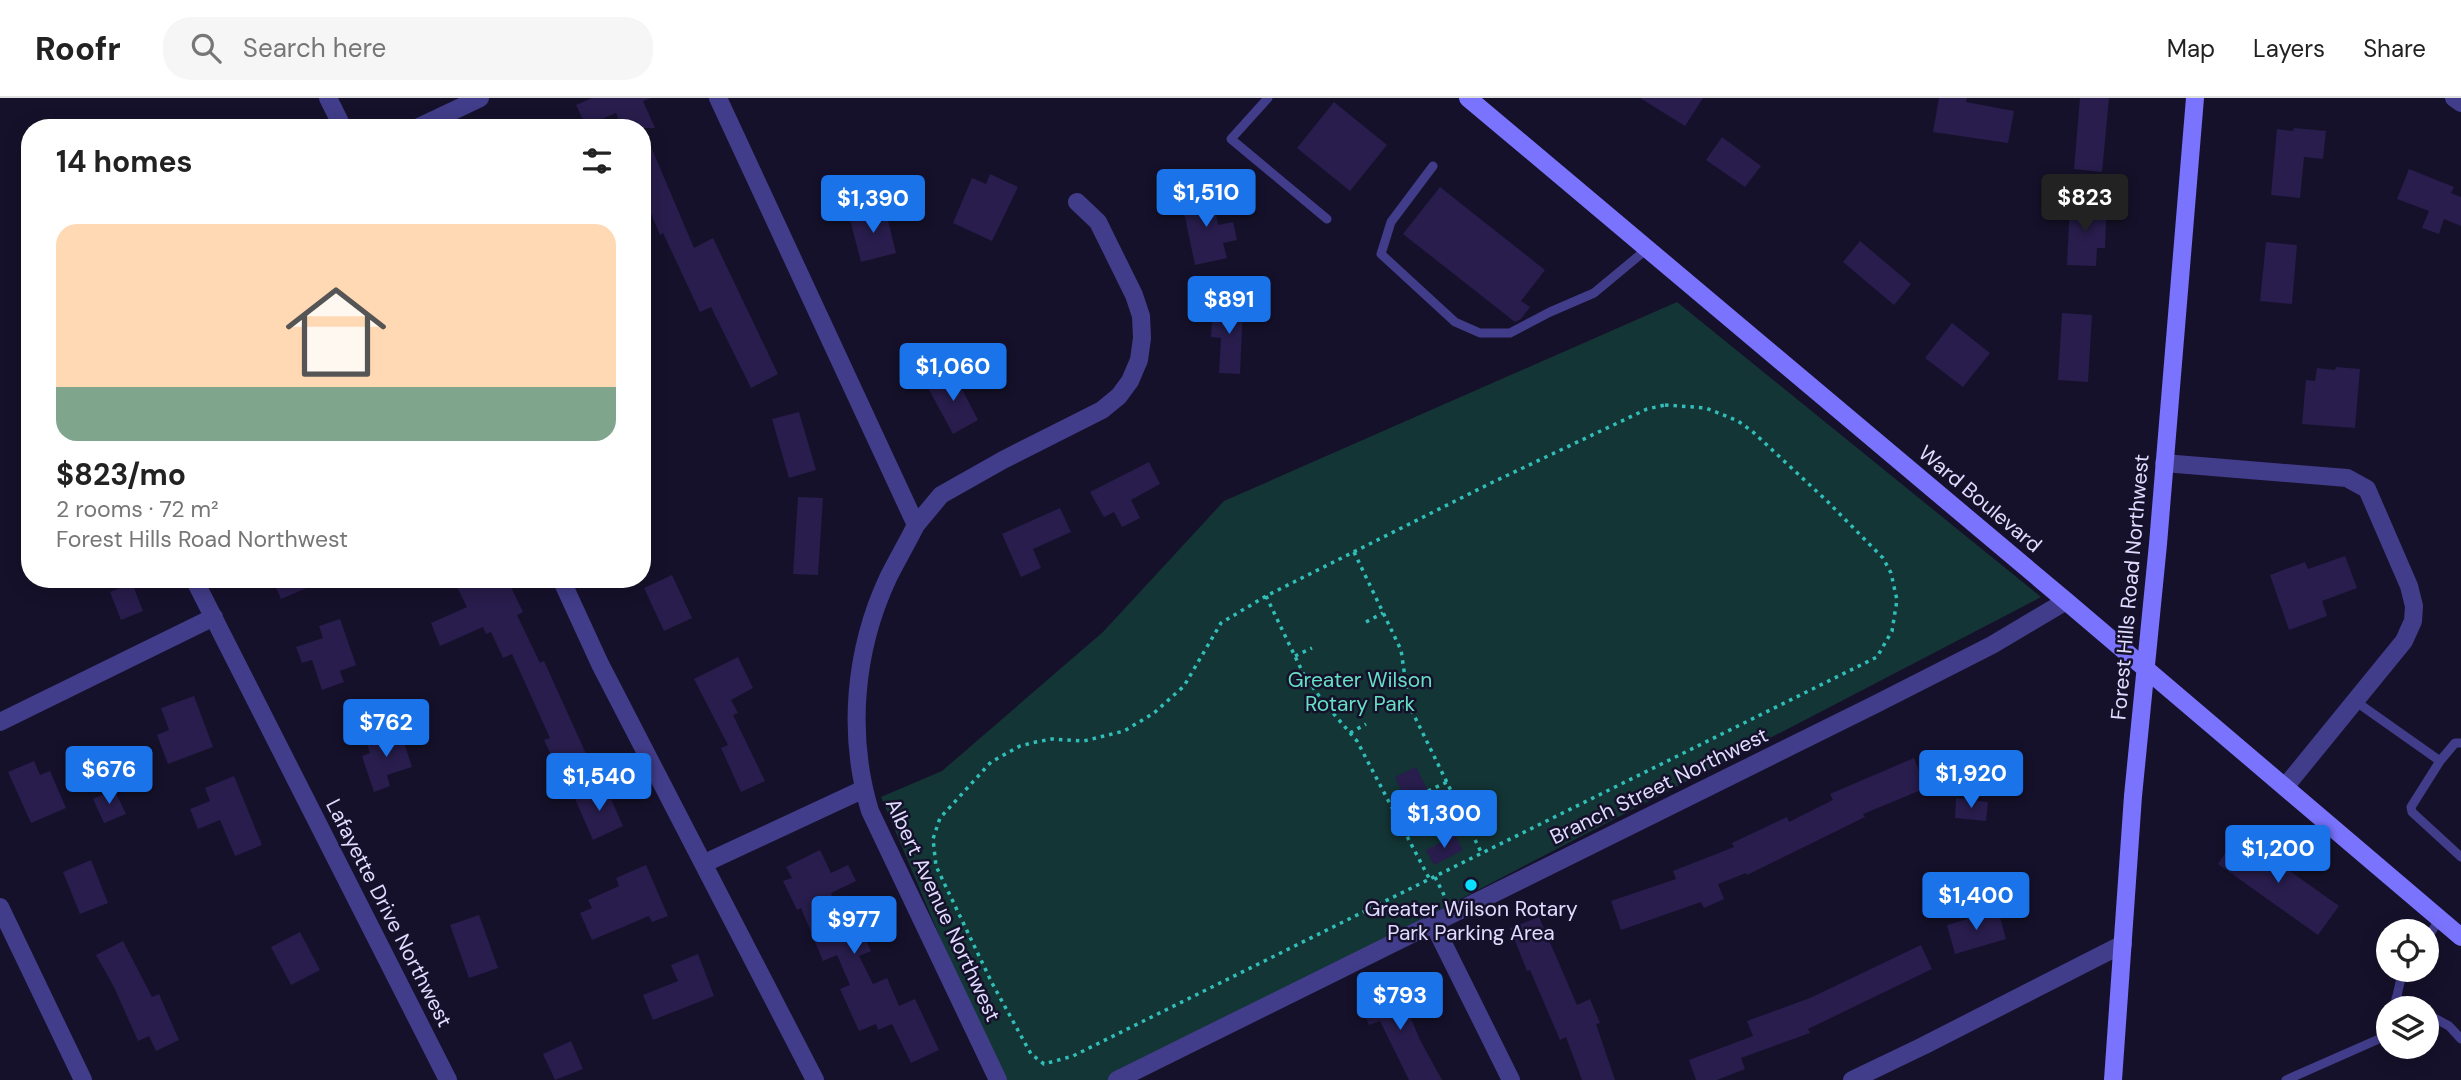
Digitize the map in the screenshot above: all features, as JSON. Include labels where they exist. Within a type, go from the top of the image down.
[{"type":"main road","name":"Ward Boulevard","points":[[1468,98],[2461,937]]},
{"type":"main road","name":"Forest Hills Road Northwest","points":[[2113,1080],[2133,796],[2196,98]]},
{"type":"street","points":[[328,98],[338,119]]},
{"type":"street","points":[[436,119],[480,98]]},
{"type":"street","points":[[718,98],[916,525]]},
{"type":"street","points":[[2454,98],[2461,103]]},
{"type":"street","name":"Albert Avenue Northwest","points":[[998,1080],[870,811],[859,766],[856,719],[860,663],[888,579],[916,525],[941,495],[1102,410],[1119,396],[1130,381],[1139,360],[1141,316],[1134,295],[1098,222],[1077,202]]},
{"type":"street","points":[[2164,463],[2347,478],[2367,489],[2409,586],[2414,606],[2410,631],[2404,641],[2285,788]]},
{"type":"street","name":"Lafayette Drive Northwest","points":[[199,588],[447,1080]]},
{"type":"street","points":[[565,588],[600,664],[815,1080]]},
{"type":"street","name":"Branch Street Northwest","points":[[1117,1080],[1992,645],[2066,601]]},
{"type":"street","points":[[0,722],[214,617]]},
{"type":"street","points":[[705,863],[864,789]]},
{"type":"street","points":[[0,907],[83,1080]]},
{"type":"street","points":[[1433,923],[1511,1080]]},
{"type":"street","points":[[1852,1080],[2123,944]]},
{"type":"lane","points":[[1268,98],[1231,139],[1327,219]]},
{"type":"lane","points":[[1433,166],[1391,222],[1381,254],[1455,322],[1480,333],[1510,333],[1594,293],[1647,249]]},
{"type":"lane","points":[[2356,701],[2440,761]]},
{"type":"lane","points":[[2461,743],[2455,743],[2440,761],[2411,807],[2412,812],[2461,857]]},
{"type":"lane","points":[[2439,1021],[2461,1038]]},
{"type":"lane","points":[[2286,1080],[2376,1039]]},
{"type":"path","points":[[1665,405],[1689,405],[1724,414],[1754,432],[1883,558],[1891,573],[1897,600],[1892,631],[1877,656],[1073,1056],[1044,1064],[1031,1055],[992,983],[936,866],[933,839],[940,818],[991,762],[1020,746],[1052,739],[1084,741],[1124,731],[1154,713],[1184,686],[1221,623],[1266,596],[1647,409],[1665,405]]},
{"type":"path","points":[[1354,552],[1401,650],[1409,705],[1482,854]]},
{"type":"path","points":[[1266,596],[1303,673],[1357,741],[1430,880]]},
{"type":"path","points":[[1366,622],[1383,612]]},
{"type":"path","points":[[1295,656],[1312,648]]},
{"type":"path","points":[[1395,711],[1409,705]]},
{"type":"path","points":[[1350,733],[1366,724]]},
{"type":"path","points":[[1428,792],[1447,782]]},
{"type":"path","points":[[1393,810],[1407,802]]},
{"type":"green space","name":"Greater Wilson Rotary Park","points":[[1677,302],[2041,597],[1113,1080],[1000,1080],[881,797],[942,771],[1103,632],[1224,501]]},
{"type":"building","points":[[592,98],[651,98],[643,101],[651,119],[618,119],[616,113],[602,119],[583,119],[576,105]]},
{"type":"building","points":[[1640,98],[1703,98],[1685,126]]},
{"type":"building","points":[[1939,98],[1967,98],[1966,102],[2014,111],[2008,143],[1933,132]]},
{"type":"building","points":[[2080,98],[2109,98],[2102,172],[2074,169]]},
{"type":"building","points":[[1334,102],[1387,145],[1350,191],[1297,148]]},
{"type":"building","points":[[2294,128],[2326,131],[2323,159],[2304,157],[2300,198],[2271,195],[2277,129],[2293,131]]},
{"type":"building","points":[[1722,137],[1761,166],[1745,187],[1706,160]]},
{"type":"building","points":[[651,147],[694,248],[713,238],[778,374],[751,388],[711,307],[700,312],[663,233],[660,235],[651,214]]},
{"type":"building","points":[[2409,169],[2454,187],[2451,193],[2461,197],[2461,226],[2444,219],[2439,234],[2422,228],[2429,211],[2397,199]]},
{"type":"building","points":[[990,174],[1018,187],[992,241],[953,223],[972,178],[986,184]]},
{"type":"building","points":[[1440,187],[1545,270],[1521,301],[1530,307],[1521,319],[1515,322],[1403,234]]},
{"type":"building","points":[[1211,191],[1218,225],[1233,222],[1237,240],[1223,243],[1227,258],[1195,265],[1181,198]]},
{"type":"building","points":[[2070,202],[2100,203],[2100,220],[2106,220],[2105,248],[2097,248],[2096,266],[2067,265]]},
{"type":"building","points":[[885,208],[896,253],[861,262],[849,216]]},
{"type":"building","points":[[1860,241],[1911,284],[1894,305],[1843,262]]},
{"type":"building","points":[[2266,242],[2297,245],[2292,304],[2260,301]]},
{"type":"building","points":[[1213,304],[1243,305],[1240,374],[1219,373],[1221,338],[1211,337]]},
{"type":"building","points":[[2062,313],[2092,315],[2088,382],[2058,380]]},
{"type":"building","points":[[1952,323],[1990,353],[1963,387],[1925,358]]},
{"type":"building","points":[[2336,367],[2360,369],[2355,428],[2302,424],[2306,380],[2315,381],[2317,368],[2335,370]]},
{"type":"building","points":[[953,372],[978,420],[953,434],[927,386]]},
{"type":"building","points":[[799,412],[816,470],[789,478],[772,419]]},
{"type":"building","points":[[1149,462],[1160,484],[1131,500],[1140,518],[1122,527],[1114,512],[1104,517],[1090,492]]},
{"type":"building","points":[[798,497],[823,498],[818,575],[793,574]]},
{"type":"building","points":[[1060,508],[1071,532],[1033,549],[1041,568],[1021,577],[1002,534]]},
{"type":"building","points":[[2345,556],[2357,588],[2322,601],[2327,616],[2289,630],[2270,575],[2305,562],[2308,569]]},
{"type":"building","points":[[672,575],[692,618],[664,631],[644,588],[651,588],[651,585]]},
{"type":"building","points":[[120,588],[134,588],[143,611],[121,620],[110,592]]},
{"type":"building","points":[[276,588],[307,588],[281,599]]},
{"type":"building","points":[[458,588],[511,588],[523,612],[517,615],[540,663],[544,661],[588,758],[559,772],[544,740],[550,738],[512,654],[503,658],[491,632],[486,634],[483,627],[440,646],[431,623],[467,607]]},
{"type":"building","points":[[340,619],[356,665],[340,671],[344,682],[322,690],[312,660],[302,663],[296,647],[323,638],[319,626]]},
{"type":"building","points":[[738,657],[753,688],[731,700],[738,713],[733,715],[765,781],[741,792],[721,748],[728,745],[694,679]]},
{"type":"building","points":[[194,696],[213,747],[168,764],[157,735],[169,730],[161,708]]},
{"type":"building","points":[[400,730],[412,767],[387,775],[390,786],[374,792],[362,756],[370,753],[366,741]]},
{"type":"building","points":[[1914,758],[1926,788],[1863,814],[1865,817],[1747,875],[1746,873],[1718,884],[1724,899],[1704,908],[1701,902],[1621,930],[1611,901],[1676,879],[1673,871],[1734,847],[1732,843],[1787,817],[1789,822],[1833,800],[1830,794]]},
{"type":"building","points":[[34,761],[40,775],[50,771],[66,808],[31,823],[8,772]]},
{"type":"building","points":[[1416,767],[1437,809],[1416,821],[1395,777]]},
{"type":"building","points":[[234,776],[262,845],[235,856],[220,820],[198,829],[190,809],[210,801],[205,788]]},
{"type":"building","points":[[605,786],[623,826],[593,840],[575,799]]},
{"type":"building","points":[[114,789],[126,814],[104,823],[93,799]]},
{"type":"building","points":[[1956,798],[1988,802],[1986,821],[1955,818]]},
{"type":"building","points":[[2238,834],[2339,906],[2318,935],[2218,864]]},
{"type":"building","points":[[1455,835],[1463,850],[1434,865],[1426,850]]},
{"type":"building","points":[[820,850],[831,873],[848,865],[856,881],[831,893],[847,932],[860,926],[871,951],[859,956],[873,984],[887,978],[899,1006],[915,999],[939,1050],[911,1063],[892,1024],[878,1030],[876,1024],[859,1031],[840,989],[850,985],[837,955],[823,961],[801,908],[797,910],[783,881],[792,878],[786,867]]},
{"type":"building","points":[[91,860],[108,903],[80,914],[63,872]]},
{"type":"building","points":[[646,865],[668,916],[652,922],[649,916],[592,940],[580,913],[592,908],[588,900],[619,886],[616,878]]},
{"type":"building","points":[[1998,910],[2006,939],[1955,954],[1947,925]]},
{"type":"building","points":[[479,915],[498,968],[469,978],[450,925]]},
{"type":"building","points":[[1539,917],[1577,1005],[1590,999],[1600,1023],[1596,1024],[1615,1080],[1582,1080],[1566,1037],[1560,1040],[1530,970],[1527,971],[1510,928]]},
{"type":"building","points":[[300,932],[320,970],[291,985],[271,947]]},
{"type":"building","points":[[123,941],[152,997],[159,994],[179,1040],[156,1051],[149,1036],[138,1041],[114,987],[96,955]]},
{"type":"building","points":[[1921,945],[1932,969],[1808,1029],[1810,1033],[1741,1058],[1745,1069],[1717,1080],[1696,1080],[1689,1060],[1753,1036],[1747,1021],[1810,998]]},
{"type":"building","points":[[698,954],[714,996],[653,1020],[643,995],[678,981],[671,965]]},
{"type":"building","points":[[1396,983],[1420,1040],[1442,1080],[1409,1080],[1380,1021],[1369,1025],[1358,1000]]},
{"type":"building","points":[[571,1041],[583,1069],[555,1080],[543,1054]]},
{"type":"place","name":"Greater Wilson Rotary Park Parking Area","points":[[1471,885]]}]
